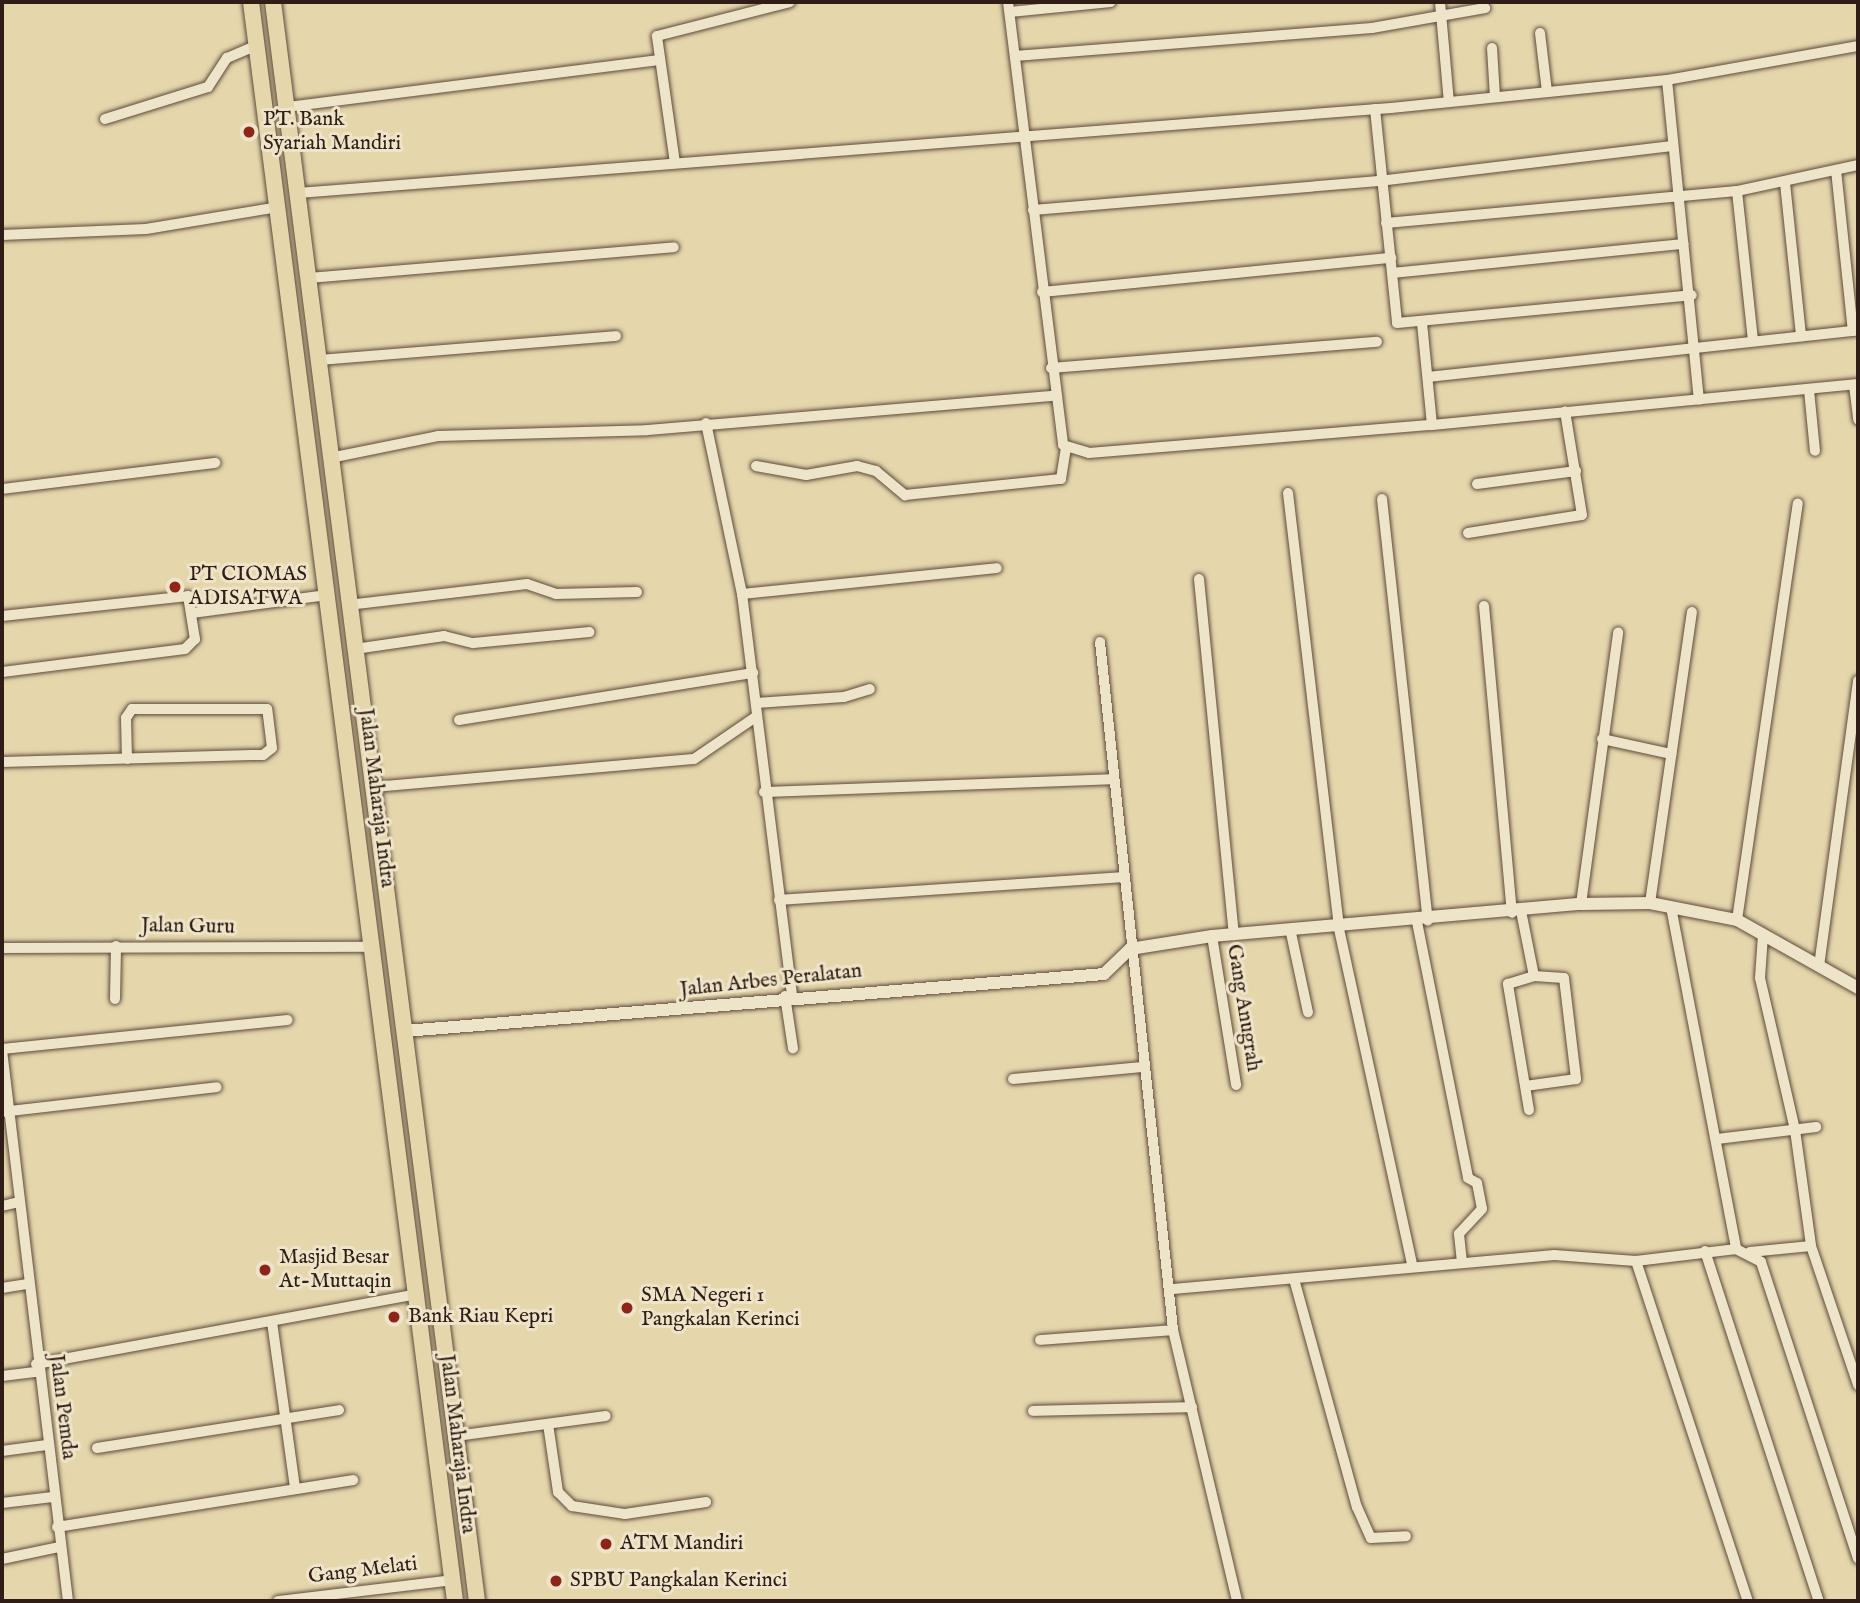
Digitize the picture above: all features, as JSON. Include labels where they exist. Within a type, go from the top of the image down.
[{"type":"highway","name":"Jalan Maharaja Indra","points":[[251,2],[258,45],[273,208],[370,915],[455,1601]]},
{"type":"highway","name":"Jalan Maharaja Indra","points":[[273,2],[477,1601]]},
{"type":"highway","points":[[370,915],[390,913]]},
{"type":"street","points":[[675,163],[658,60],[657,36],[790,2]]},
{"type":"street","points":[[756,466],[806,475],[857,466],[876,471],[905,495],[1061,479],[1066,448],[1051,368],[1009,7],[1111,2]]},
{"type":"street","points":[[1440,2],[1449,102]]},
{"type":"street","points":[[1014,56],[1441,17],[1485,8]]},
{"type":"street","points":[[1540,33],[1547,92]]},
{"type":"street","points":[[105,119],[213,84],[225,60],[258,45]]},
{"type":"street","points":[[298,193],[1375,109],[1667,80],[1858,46]]},
{"type":"street","points":[[1492,48],[1495,97]]},
{"type":"street","points":[[287,107],[658,60]]},
{"type":"street","points":[[1667,80],[1672,146],[1692,295],[1699,399]]},
{"type":"street","points":[[1375,109],[1396,322],[1422,323],[1692,295]]},
{"type":"street","points":[[1032,211],[1380,181],[1672,146]]},
{"type":"street","points":[[1386,223],[1737,191],[1785,183],[1858,165]]},
{"type":"street","points":[[1429,377],[1856,330],[1836,170]]},
{"type":"street","points":[[1785,183],[1801,336]]},
{"type":"street","points":[[1737,191],[1753,340]]},
{"type":"street","points":[[2,235],[146,229],[273,208]]},
{"type":"street","points":[[1392,273],[1684,244]]},
{"type":"street","points":[[308,278],[674,247]]},
{"type":"street","points":[[1042,292],[1391,258]]},
{"type":"street","points":[[1422,323],[1432,425]]},
{"type":"street","points":[[318,359],[616,336]]},
{"type":"street","points":[[1051,368],[1377,342]]},
{"type":"street","points":[[1066,448],[1089,453],[1432,425],[1856,385],[1858,420]]},
{"type":"street","points":[[1809,390],[1815,451]]},
{"type":"street","points":[[330,458],[438,436],[706,423],[1055,396]]},
{"type":"street","points":[[1468,533],[1579,518],[1584,512],[1566,411]]},
{"type":"street","points":[[706,423],[742,594],[753,673],[793,1048]]},
{"type":"street","points":[[2,489],[215,463]]},
{"type":"street","points":[[1477,484],[1576,471]]},
{"type":"street","points":[[1288,493],[1339,929],[1413,1267]]},
{"type":"street","points":[[1382,499],[1422,921],[1468,1178],[1477,1183],[1482,1209],[1459,1234],[1462,1263]]},
{"type":"street","points":[[1737,920],[1798,503]]},
{"type":"street","points":[[742,594],[997,568]]},
{"type":"street","points":[[1199,579],[1234,935]]},
{"type":"street","points":[[348,605],[527,584],[556,594],[637,592]]},
{"type":"street","points":[[192,613],[327,595]]},
{"type":"street","points":[[2,616],[185,596],[192,613],[195,639],[185,649],[2,671]]},
{"type":"street","points":[[1485,606],[1516,912],[1534,976]]},
{"type":"street","points":[[1650,903],[1692,612]]},
{"type":"street","points":[[355,649],[444,636],[473,643],[589,632]]},
{"type":"street","points":[[1581,904],[1618,633]]},
{"type":"street","points":[[1100,642],[1142,1067],[1173,1289],[1173,1330],[1237,1601]]},
{"type":"street","points":[[459,720],[753,673]]},
{"type":"street","points":[[1819,967],[1858,681]]},
{"type":"street","points":[[755,703],[844,697],[870,689]]},
{"type":"street","points":[[2,762],[127,759],[263,755],[272,748],[267,709],[132,709],[126,718],[127,759]]},
{"type":"street","points":[[373,787],[694,759],[757,716]]},
{"type":"street","points":[[1602,739],[1671,754]]},
{"type":"street","points":[[764,792],[1113,779]]},
{"type":"street","points":[[779,900],[1123,877]]},
{"type":"street","points":[[1130,949],[1213,936],[1339,929],[1581,904],[1650,903],[1737,920],[1858,988]]},
{"type":"street","points":[[1671,907],[1736,1249]]},
{"type":"street","points":[[1291,933],[1308,1012]]},
{"type":"street","points":[[1763,935],[1760,978],[1795,1129],[1811,1246],[1858,1385]]},
{"type":"street","name":"Gang Anugrah","points":[[1213,936],[1236,1086]]},
{"type":"street","points":[[115,999],[116,946]]},
{"type":"street","name":"Jalan Guru","points":[[2,948],[374,947]]},
{"type":"street","name":"Jalan Arbes Peralatan","points":[[405,1031],[611,1018],[788,996],[1104,974],[1130,949]]},
{"type":"street","points":[[1525,1086],[1576,1079],[1564,978],[1534,976],[1508,984],[1525,1086],[1529,1110]]},
{"type":"street","points":[[2,1049],[288,1020]]},
{"type":"street","name":"Jalan Pemda","points":[[2,1049],[6,1111],[20,1202],[37,1368],[68,1601]]},
{"type":"street","points":[[1013,1079],[1142,1067]]},
{"type":"street","points":[[6,1111],[217,1087]]},
{"type":"street","points":[[1717,1139],[1816,1127]]},
{"type":"street","points":[[2,1206],[20,1202]]},
{"type":"street","points":[[1173,1289],[1554,1255],[1636,1261],[1705,1251],[1736,1249],[1749,1252],[1811,1246]]},
{"type":"street","points":[[1705,1251],[1819,1601]]},
{"type":"street","points":[[1749,1252],[1761,1262],[1858,1559]]},
{"type":"street","points":[[1636,1261],[1748,1601]]},
{"type":"street","points":[[1294,1279],[1357,1507],[1371,1538],[1386,1542],[1406,1536]]},
{"type":"street","points":[[2,1288],[28,1284]]},
{"type":"street","points":[[2,1376],[416,1294]]},
{"type":"street","points":[[272,1322],[295,1487]]},
{"type":"street","points":[[1040,1340],[1173,1330]]},
{"type":"street","points":[[1033,1411],[1192,1407]]},
{"type":"street","points":[[97,1448],[339,1410]]},
{"type":"street","points":[[456,1436],[606,1416]]},
{"type":"street","points":[[548,1424],[558,1492],[572,1506],[625,1514],[706,1502]]},
{"type":"street","points":[[2,1451],[47,1445]]},
{"type":"street","points":[[57,1527],[295,1487],[353,1480]]},
{"type":"street","points":[[2,1503],[53,1497]]},
{"type":"street","points":[[2,1559],[59,1547]]},
{"type":"street","name":"Gang Melati","points":[[278,1601],[453,1580]]},
{"type":"place","name":"PT. Bank Syariah Mandiri","points":[[249,132]]},
{"type":"place","name":"PT CIOMAS ADISATWA","points":[[175,587]]},
{"type":"place","name":"Masjid Besar At-Muttaqin","points":[[265,1270]]},
{"type":"place","name":"SMA Negeri 1 Pangkalan Kerinci","points":[[627,1308]]},
{"type":"place","name":"Bank Riau Kepri","points":[[394,1317]]},
{"type":"place","name":"ATM Mandiri","points":[[606,1544]]},
{"type":"place","name":"SPBU Pangkalan Kerinci","points":[[556,1581]]}]
